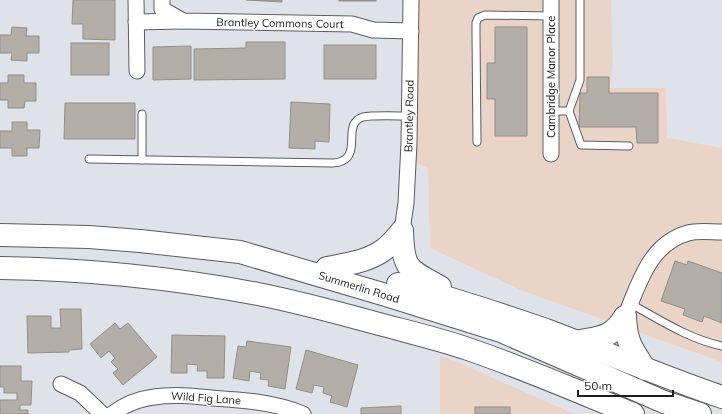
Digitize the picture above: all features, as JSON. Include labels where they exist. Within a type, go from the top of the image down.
[{"type":"main road","points":[[327,268],[364,260],[374,256],[389,245],[402,231]]},
{"type":"main road","points":[[402,231],[403,252],[406,263],[410,268],[416,274],[473,305]]},
{"type":"main road","name":"Summerlin Road","points":[[0,235],[89,237],[240,252],[502,331],[664,402],[700,414]]},
{"type":"main road","points":[[240,252],[384,280],[473,305],[547,331],[722,397]]},
{"type":"main road","points":[[0,268],[35,268],[105,272],[184,281],[259,294],[467,348],[633,414]]},
{"type":"main road","points":[[576,342],[611,333],[619,326],[628,310]]},
{"type":"main road","points":[[628,310],[627,338],[631,349],[645,369]]},
{"type":"main road","points":[[362,320],[447,348],[508,372],[601,414]]},
{"type":"street","points":[[136,0],[137,71]]},
{"type":"street","name":"Brantley Commons Court","points":[[162,0],[162,9],[182,21],[352,24],[374,30],[411,31]]},
{"type":"street","name":"Brantley Road","points":[[402,231],[406,203],[411,0]]},
{"type":"street","name":"Cambridge Manor Place","points":[[551,0],[551,154]]},
{"type":"street","points":[[136,22],[182,21]]},
{"type":"street","points":[[628,310],[650,260],[659,249],[688,233],[722,232]]},
{"type":"street","points":[[61,384],[80,393],[102,414]]},
{"type":"street","name":"Wild Fig Lane","points":[[112,414],[126,405],[144,398],[171,396],[198,396],[246,401],[285,408],[303,414]]},
{"type":"lane","points":[[580,0],[580,80],[569,111],[581,145],[629,146]]},
{"type":"lane","points":[[478,142],[476,23],[478,18],[485,15],[551,16]]},
{"type":"lane","points":[[551,111],[569,111]]},
{"type":"lane","points":[[142,114],[142,160]]},
{"type":"lane","points":[[89,159],[333,163],[343,161],[349,155],[352,144],[352,126],[355,121],[364,117],[409,116]]},
{"type":"lane","points":[[628,310],[708,343],[722,346]]},
{"type":"shaded area","points":[[412,0],[611,0],[613,62],[610,88],[666,88],[667,138],[722,148],[722,362],[523,291],[430,248],[428,168],[412,161]]},
{"type":"shaded area","points":[[440,356],[455,361],[574,414],[440,414]]},
{"type":"building","points":[[73,0],[115,0],[115,40],[83,39],[83,24],[72,24]]},
{"type":"building","points":[[246,0],[282,0],[282,2]]},
{"type":"building","points":[[376,0],[376,1],[339,1]]},
{"type":"building","points":[[12,27],[27,28],[26,36],[39,36],[39,53],[27,53],[27,61],[11,60],[12,53],[0,53],[0,35],[11,35]]},
{"type":"building","points":[[495,27],[527,27],[527,136],[495,136],[495,99],[487,99],[487,63],[495,63]]},
{"type":"building","points":[[246,42],[285,42],[285,79],[194,80],[194,49],[246,48]]},
{"type":"building","points":[[71,43],[109,43],[109,75],[71,75]]},
{"type":"building","points":[[324,45],[376,45],[376,79],[324,79]]},
{"type":"building","points":[[191,46],[191,79],[153,80],[153,47]]},
{"type":"building","points":[[8,75],[24,75],[24,83],[36,83],[36,101],[25,101],[24,108],[8,108],[8,100],[0,100],[0,83],[8,83]]},
{"type":"building","points":[[587,77],[609,77],[609,93],[658,93],[658,143],[637,143],[636,127],[579,127],[580,93],[587,93]]},
{"type":"building","points":[[291,102],[330,104],[329,142],[315,141],[315,149],[289,148]]},
{"type":"building","points":[[65,103],[135,103],[135,139],[64,139]]},
{"type":"building","points":[[12,122],[27,122],[27,130],[40,130],[39,148],[27,148],[27,156],[12,156],[12,148],[0,148],[0,131],[12,131]]},
{"type":"building","points":[[675,261],[687,265],[688,261],[722,273],[722,323],[704,316],[702,322],[683,315],[685,309],[661,301]]},
{"type":"building","points":[[60,309],[81,309],[82,349],[69,350],[69,352],[28,353],[27,316],[51,316],[51,328],[61,328]]},
{"type":"building","points":[[115,323],[120,329],[128,323],[157,357],[123,385],[113,373],[118,369],[111,362],[115,358],[109,351],[101,358],[90,344]]},
{"type":"building","points":[[172,335],[225,336],[224,378],[207,378],[207,371],[197,371],[198,365],[187,364],[187,373],[171,373]]},
{"type":"building","points":[[247,341],[291,347],[285,389],[268,386],[269,380],[260,379],[261,373],[250,371],[249,381],[233,378],[238,346],[246,347]]},
{"type":"building","points":[[306,350],[358,365],[347,407],[330,402],[332,396],[323,393],[324,387],[314,385],[312,393],[296,389]]},
{"type":"building","points":[[0,366],[21,366],[21,381],[32,381],[31,405],[20,405],[20,410],[28,410],[28,414],[0,414],[0,400],[17,400],[17,393],[4,393],[4,387],[0,387]]},
{"type":"building","points":[[401,406],[401,414],[361,414],[361,408]]},
{"type":"building","points":[[475,407],[510,407],[510,414],[475,414]]}]
